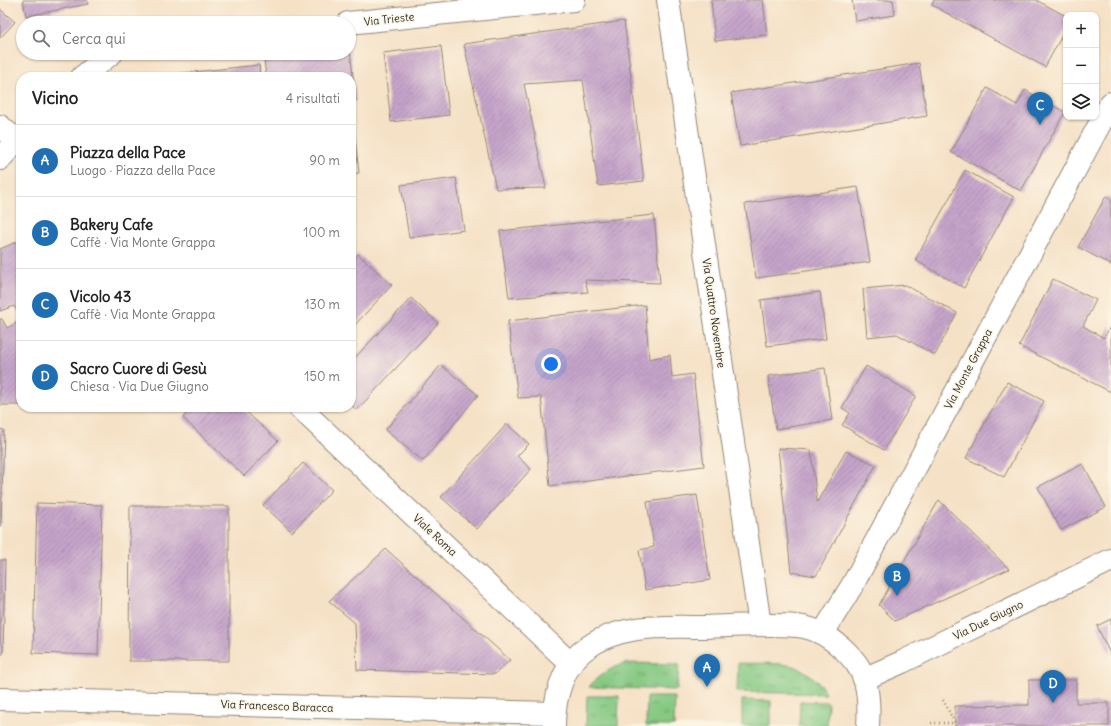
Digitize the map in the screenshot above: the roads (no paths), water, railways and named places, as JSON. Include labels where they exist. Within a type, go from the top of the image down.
[{"type":"street","name":"Via Trieste","points":[[356,22],[574,0]]},
{"type":"street","name":"Via Quattro Novembre","points":[[668,0],[760,626]]},
{"type":"street","points":[[88,72],[103,60]]},
{"type":"street","name":"Via Monte Grappa","points":[[823,633],[852,584],[1111,103]]},
{"type":"street","points":[[0,126],[16,139]]},
{"type":"street","points":[[0,159],[16,144]]},
{"type":"street","name":"Viale Roma","points":[[304,412],[571,664]]},
{"type":"street","name":"Via Due Giugno","points":[[864,679],[1111,560]]},
{"type":"street","points":[[554,720],[557,699],[571,664],[584,650],[595,643],[620,632],[652,628],[760,626],[804,627],[823,633],[833,640],[849,655],[864,679],[869,705],[868,726]]},
{"type":"street","name":"Via Francesco Baracca","points":[[0,699],[554,720]]},
{"type":"place","name":"Vicolo 43","points":[[1040,125]]},
{"type":"place","name":"Bakery Cafe","points":[[897,596]]},
{"type":"place","name":"Piazza della Pace","points":[[707,687]]},
{"type":"place","name":"Sacro Cuore di Gesù","points":[[1053,703]]}]
